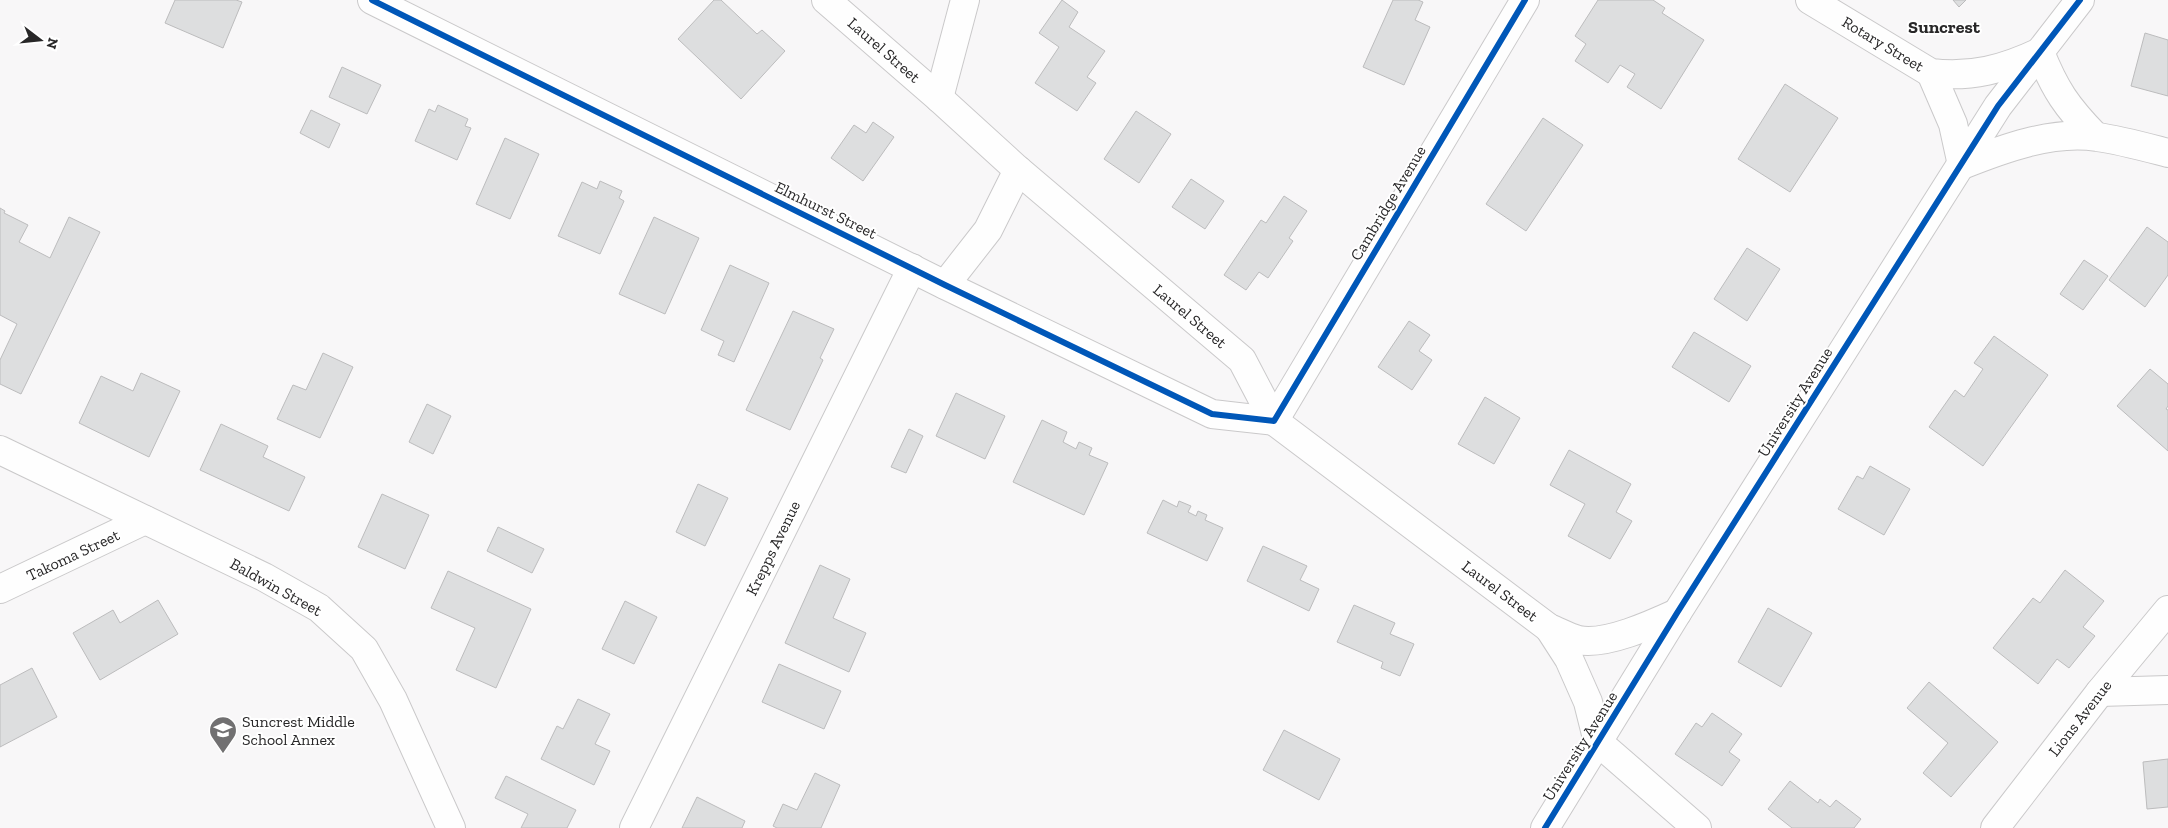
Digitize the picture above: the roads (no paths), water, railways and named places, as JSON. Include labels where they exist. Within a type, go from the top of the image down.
[{"type":"street","name":"Elmhurst Street","points":[[372,0],[945,285],[1212,414],[1274,421]]},
{"type":"street","name":"Laurel Street","points":[[826,0],[940,98],[1018,170],[1242,360],[1274,421],[1549,628]]},
{"type":"street","points":[[940,98],[965,0]]},
{"type":"street","name":"Cambridge Avenue","points":[[1274,421],[1525,0]]},
{"type":"street","name":"Rotary Street","points":[[1810,0],[1931,73],[1950,75],[1988,72],[2014,64],[2040,52]]},
{"type":"street","name":"University Avenue","points":[[1545,828],[1677,613],[1998,106],[2080,0]]},
{"type":"street","points":[[2040,52],[2052,82],[2073,113],[2095,136]]},
{"type":"street","name":"Rotary Street","points":[[1931,73],[1953,124],[1962,165]]},
{"type":"street","points":[[1962,165],[2007,148],[2052,138],[2095,136],[2168,154]]},
{"type":"street","points":[[945,285],[988,230],[1018,170]]},
{"type":"street","name":"Krepps Avenue","points":[[634,828],[912,268]]},
{"type":"street","name":"Baldwin Street","points":[[0,450],[264,577],[319,608],[364,649],[393,700],[451,828]]},
{"type":"street","name":"Takoma Street","points":[[0,589],[145,520]]},
{"type":"street","name":"Lions Avenue","points":[[1995,828],[2100,692],[2168,610]]},
{"type":"street","points":[[1549,628],[1580,640],[1612,638],[1645,628],[1677,613]]},
{"type":"street","points":[[1549,628],[1570,659],[1588,702],[1598,742],[1697,828]]},
{"type":"street","points":[[2100,692],[2168,690]]},
{"type":"place","name":"Suncrest Middle School Annex","points":[[223,754]]},
{"type":"district","name":"Suncrest","points":[[1944,27]]}]
